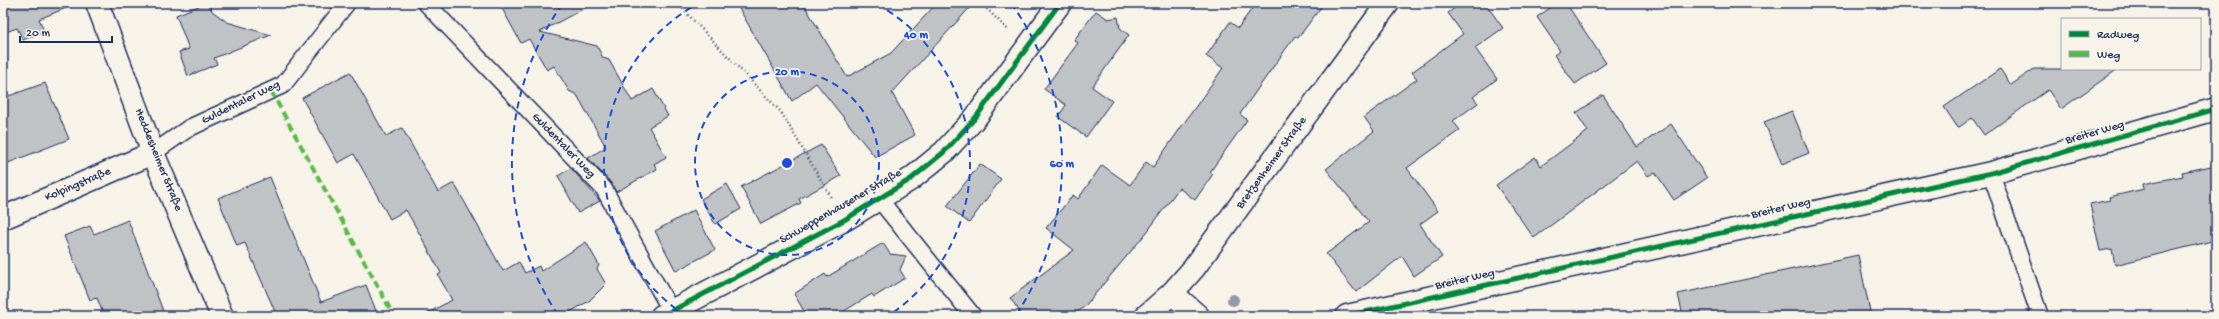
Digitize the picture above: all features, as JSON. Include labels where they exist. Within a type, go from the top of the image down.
[{"type":"street","name":"Heddesheimer Straße","points":[[97,3],[153,152],[222,316]]},
{"type":"street","name":"Schweppenhausener Straße","points":[[666,313],[844,220],[911,179],[944,152],[976,117],[1060,3]]},
{"type":"street","name":"Bretzenheimer Straße","points":[[1146,316],[1172,293],[1224,229],[1388,3]]},
{"type":"street","name":"Breiter Weg","points":[[1347,316],[1991,173],[2216,109]]},
{"type":"street","name":"Kolpingstraße","points":[[3,218],[153,152]]},
{"type":"street","points":[[1172,293],[1198,316]]},
{"type":"lane","name":"Guldentaler Weg","points":[[153,152],[189,128],[283,84],[347,3]]},
{"type":"lane","name":"Guldentaler Weg","points":[[426,3],[604,189],[666,313]]},
{"type":"lane","points":[[1991,173],[2040,316]]},
{"type":"lane","points":[[879,199],[973,316]]},
{"type":"path","points":[[677,3],[781,112],[844,220]]},
{"type":"path","points":[[981,3],[1027,48]]},
{"type":"building","points":[[3,3],[76,4],[39,19],[44,31],[23,40],[17,28],[3,33]]},
{"type":"building","points":[[209,3],[212,11],[227,22],[271,35],[214,58],[217,64],[188,76],[179,52],[189,49],[176,15]]},
{"type":"building","points":[[499,3],[594,3],[540,32],[597,46],[603,58],[609,60],[632,101],[653,89],[668,116],[649,127],[666,157],[654,164],[657,169],[616,192],[611,183],[588,158],[606,147],[577,95],[569,91],[554,66],[547,70],[529,39],[521,43]]},
{"type":"building","points":[[736,3],[803,3],[847,77],[891,53],[937,3],[974,3],[892,93],[915,135],[875,157],[816,83],[792,101]]},
{"type":"building","points":[[1256,3],[1324,3],[1298,38],[1295,36],[1240,114],[1247,120],[1210,172],[1213,174],[1195,200],[1179,188],[1147,232],[1085,306],[1073,316],[1023,316],[1010,298],[1074,250],[1046,228],[1073,195],[1078,199],[1102,165],[1130,185],[1146,162],[1153,167],[1223,68],[1206,56],[1230,22],[1238,28]]},
{"type":"building","points":[[1461,3],[1485,3],[1503,28],[1475,48],[1497,79],[1473,97],[1478,103],[1453,121],[1460,130],[1407,168],[1438,211],[1420,224],[1442,257],[1414,276],[1402,256],[1356,292],[1326,254],[1369,222],[1326,169],[1374,131],[1364,117],[1417,79],[1412,72],[1463,34],[1448,13]]},
{"type":"building","points":[[1557,3],[1566,3],[1606,63],[1575,84],[1554,55],[1560,51],[1537,17]]},
{"type":"building","points":[[1096,11],[1108,19],[1118,17],[1120,28],[1129,35],[1092,87],[1112,101],[1086,137],[1058,117],[1066,105],[1044,89],[1078,43],[1074,40]]},
{"type":"building","points":[[2000,69],[2011,85],[2034,69],[2117,70],[2061,109],[2048,90],[1984,135],[1972,118],[1958,128],[1944,107]]},
{"type":"building","points":[[350,72],[386,136],[402,128],[438,192],[454,183],[503,271],[519,262],[525,273],[539,266],[541,271],[586,242],[599,265],[597,269],[606,284],[589,301],[563,316],[422,316],[452,300],[438,275],[441,273],[418,231],[406,210],[390,219],[354,154],[338,163],[302,98]]},
{"type":"building","points":[[45,83],[69,139],[3,165],[3,98]]},
{"type":"building","points":[[1603,95],[1637,147],[1671,124],[1707,178],[1674,200],[1655,172],[1648,176],[1637,161],[1534,238],[1496,185],[1535,157],[1541,166],[1588,131],[1576,113]]},
{"type":"building","points":[[1792,111],[1809,153],[1782,164],[1764,122]]},
{"type":"building","points":[[821,145],[841,176],[799,199],[801,203],[761,224],[741,187]]},
{"type":"building","points":[[980,164],[1001,179],[969,223],[947,206]]},
{"type":"building","points":[[2216,165],[2216,240],[2115,265],[2112,249],[2100,251],[2090,204],[2110,200],[2109,197],[2144,189],[2143,184],[2183,176],[2182,172]]},
{"type":"building","points":[[571,168],[600,201],[578,213],[558,176]]},
{"type":"building","points":[[270,177],[321,302],[366,285],[378,316],[277,316],[245,243],[237,246],[218,198]]},
{"type":"building","points":[[727,184],[741,209],[715,224],[701,199]]},
{"type":"building","points":[[694,210],[715,250],[676,271],[655,231]]},
{"type":"building","points":[[128,220],[165,316],[104,316],[97,298],[90,300],[64,236],[90,226],[94,234]]},
{"type":"building","points":[[883,243],[890,254],[906,256],[900,270],[905,278],[874,297],[872,294],[836,316],[807,316],[794,294],[825,274],[827,277]]},
{"type":"building","points":[[1858,255],[1871,316],[1683,316],[1678,294]]},
{"type":"marked path","points":[[271,91],[394,316]]},
{"type":"cycle path","points":[[662,316],[844,220],[911,179],[944,152],[976,117],[1060,3]]},
{"type":"cycle path","points":[[1347,316],[1991,173],[2216,109]]}]
